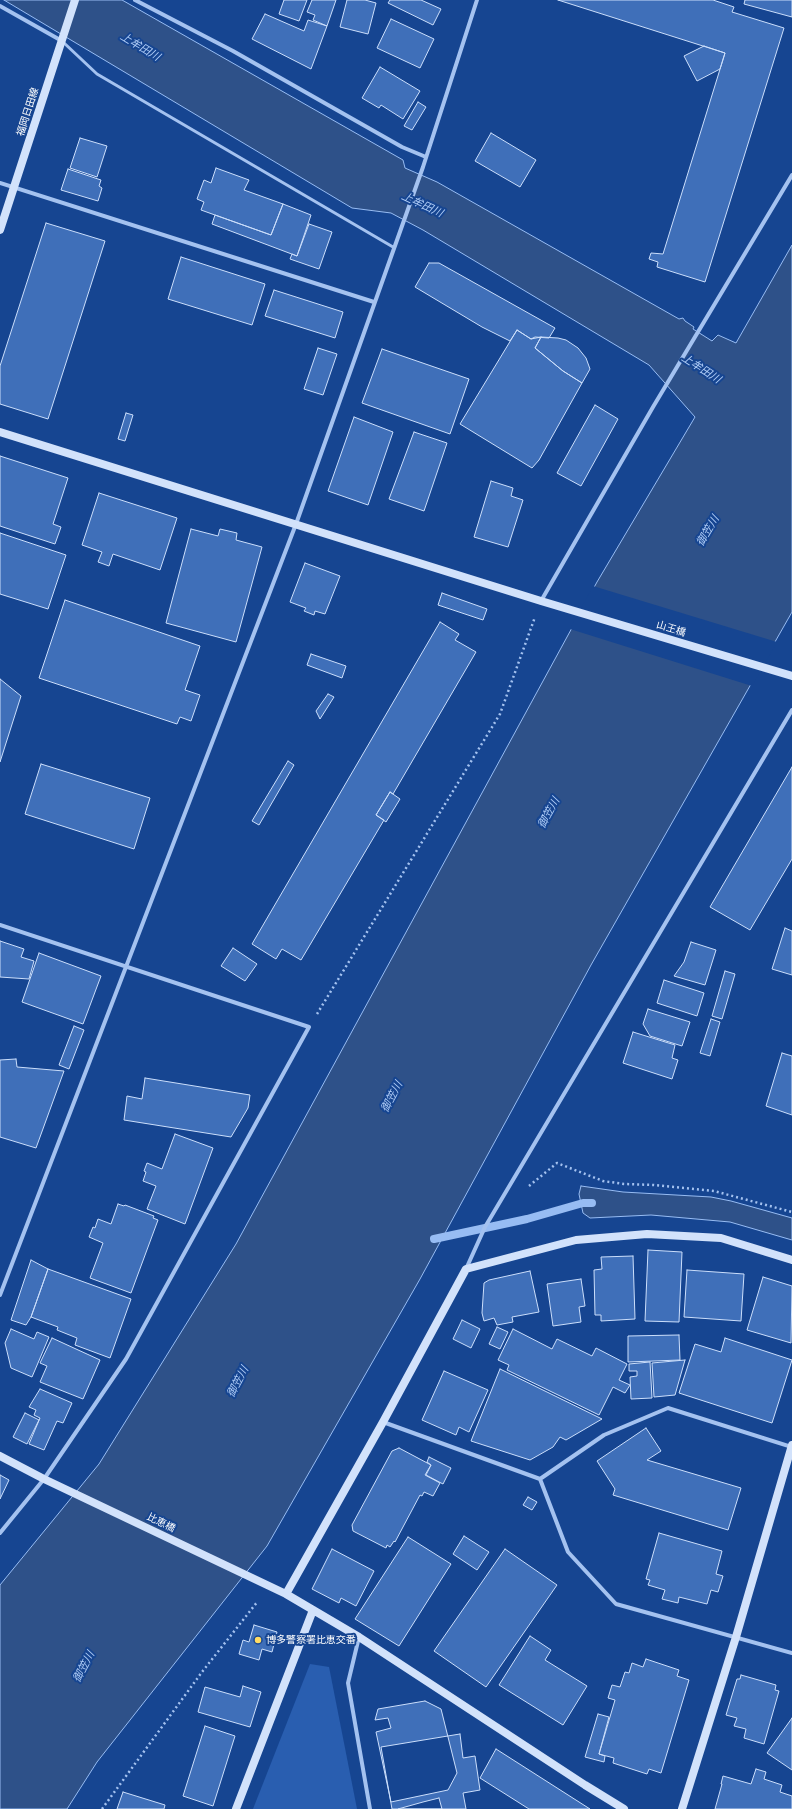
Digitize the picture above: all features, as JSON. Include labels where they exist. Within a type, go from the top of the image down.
[{"type":"street","name":"福岡日田線","points":[[0,230],[75,0]]},
{"type":"street","points":[[135,0],[233,51],[402,147],[426,157]]},
{"type":"street","points":[[0,1295],[296,524],[426,157],[476,0]]},
{"type":"street","points":[[0,6],[62,42]]},
{"type":"street","points":[[541,601],[653,407],[792,175]]},
{"type":"street","points":[[0,183],[374,302]]},
{"type":"street","name":"山王橋","points":[[0,432],[541,601],[792,676]]},
{"type":"street","points":[[286,1594],[383,1422],[466,1268],[485,1227],[792,710]]},
{"type":"street","points":[[0,925],[309,1027],[126,1359],[44,1479],[0,1533]]},
{"type":"street","points":[[466,1268],[576,1240],[647,1234],[721,1238],[792,1260]]},
{"type":"street","points":[[540,1479],[604,1435],[668,1408],[792,1446],[736,1637],[682,1809]]},
{"type":"street","points":[[383,1422],[540,1479],[568,1552],[616,1604],[792,1653]]},
{"type":"street","name":"比恵橋","points":[[0,1456],[44,1479],[286,1594],[359,1637],[624,1809]]},
{"type":"street","points":[[236,1809],[313,1610]]},
{"type":"street","points":[[359,1637],[348,1683],[370,1809]]},
{"type":"lane","points":[[62,42],[97,74],[393,247]]},
{"type":"path","points":[[309,1027],[500,714],[541,601]]},
{"type":"path","points":[[528,1187],[557,1163],[604,1181],[714,1191],[792,1212]]},
{"type":"path","points":[[102,1809],[202,1672],[269,1586]]},
{"type":"shaded area","points":[[310,1664],[329,1667],[357,1809],[253,1809]]},
{"type":"water","points":[[4,0],[122,0],[403,160],[405,168],[437,182],[679,319],[683,318],[694,327],[693,329],[712,341],[718,335],[736,343],[792,245],[792,612],[591,965],[420,1279],[267,1546],[97,1762],[67,1809],[0,1809],[0,1585],[99,1464],[236,1244],[597,582],[695,417],[649,365],[423,230],[391,213],[352,208]]},
{"type":"water","points":[[581,1186],[623,1192],[711,1197],[731,1201],[792,1218],[792,1240],[730,1222],[651,1215],[590,1218],[583,1213],[579,1194]]},
{"type":"pier","points":[[593,586],[777,642],[752,686],[570,629]]},
{"type":"building","points":[[284,0],[307,0],[299,21],[279,14]]},
{"type":"building","points":[[312,0],[336,0],[327,26],[313,20],[315,15],[307,12]]},
{"type":"building","points":[[347,0],[365,0],[376,3],[368,34],[340,27]]},
{"type":"building","points":[[390,0],[421,0],[441,9],[433,25],[388,3]]},
{"type":"building","points":[[558,0],[713,0],[734,7],[732,12],[784,28],[705,282],[657,267],[658,262],[649,259],[651,253],[663,254],[725,53]]},
{"type":"building","points":[[745,0],[792,0],[792,17],[744,4]]},
{"type":"building","points":[[265,14],[304,31],[308,20],[327,26],[311,69],[252,39]]},
{"type":"building","points":[[391,19],[434,39],[420,68],[377,48]]},
{"type":"building","points":[[704,46],[725,53],[720,69],[697,81],[684,56]]},
{"type":"building","points":[[380,67],[420,91],[403,119],[381,105],[379,108],[362,98]]},
{"type":"building","points":[[418,102],[426,107],[412,130],[404,126]]},
{"type":"building","points":[[491,133],[536,160],[520,187],[475,161]]},
{"type":"building","points":[[80,138],[107,146],[97,177],[70,168]]},
{"type":"building","points":[[216,168],[249,180],[244,190],[283,204],[271,235],[201,210],[204,202],[197,199],[204,180],[211,183]]},
{"type":"building","points":[[68,169],[101,180],[99,186],[102,188],[98,201],[61,190]]},
{"type":"building","points":[[283,204],[311,215],[297,256],[212,224],[215,215],[271,235]]},
{"type":"building","points":[[46,223],[105,241],[48,419],[0,404],[0,366]]},
{"type":"building","points":[[309,224],[332,232],[319,269],[290,259],[292,254],[297,256]]},
{"type":"building","points":[[181,257],[265,284],[252,325],[168,299]]},
{"type":"building","points":[[429,263],[439,263],[555,328],[549,338],[535,337],[531,339],[517,330],[510,341],[482,327],[415,287]]},
{"type":"building","points":[[274,290],[343,312],[335,338],[265,316]]},
{"type":"building","points":[[517,330],[531,339],[541,337],[535,348],[563,371],[582,383],[539,460],[532,468],[460,424]]},
{"type":"building","points":[[541,337],[566,340],[578,348],[586,358],[590,369],[582,383],[563,371],[535,348]]},
{"type":"building","points":[[318,348],[337,354],[323,395],[304,389]]},
{"type":"building","points":[[382,349],[469,379],[450,434],[362,403]]},
{"type":"building","points":[[595,405],[618,419],[581,486],[557,473]]},
{"type":"building","points":[[126,413],[133,415],[125,441],[118,439]]},
{"type":"building","points":[[354,417],[393,432],[368,505],[328,491]]},
{"type":"building","points":[[414,432],[447,443],[424,511],[389,499]]},
{"type":"building","points":[[0,456],[68,478],[53,524],[61,527],[55,544],[0,526]]},
{"type":"building","points":[[491,481],[513,488],[511,496],[523,500],[508,547],[474,537]]},
{"type":"building","points":[[99,493],[177,518],[160,570],[113,554],[109,566],[98,562],[102,552],[82,545]]},
{"type":"building","points":[[191,529],[218,536],[220,529],[237,533],[236,540],[262,547],[236,642],[166,623]]},
{"type":"building","points":[[0,533],[66,555],[48,609],[0,594]]},
{"type":"building","points":[[305,563],[340,576],[325,614],[315,611],[314,615],[304,611],[306,608],[290,602]]},
{"type":"building","points":[[442,593],[487,609],[483,620],[438,605]]},
{"type":"building","points":[[65,600],[200,646],[185,690],[200,695],[191,721],[180,717],[177,724],[39,678]]},
{"type":"building","points":[[440,622],[459,634],[455,640],[476,652],[393,794],[390,792],[376,815],[384,820],[301,960],[282,949],[276,959],[252,944]]},
{"type":"building","points":[[311,654],[346,666],[342,678],[307,665]]},
{"type":"building","points":[[0,679],[21,696],[0,762]]},
{"type":"building","points":[[328,694],[334,697],[320,719],[316,711]]},
{"type":"building","points":[[288,761],[294,765],[259,825],[252,821]]},
{"type":"building","points":[[41,764],[150,798],[134,849],[25,814]]},
{"type":"building","points":[[792,767],[792,859],[750,930],[710,907]]},
{"type":"building","points":[[390,792],[400,799],[386,822],[376,815]]},
{"type":"building","points":[[785,928],[792,931],[792,975],[772,969]]},
{"type":"building","points":[[0,941],[24,949],[21,957],[34,961],[29,979],[0,977]]},
{"type":"building","points":[[691,942],[716,950],[705,985],[674,976],[684,962]]},
{"type":"building","points":[[233,948],[257,964],[245,981],[221,966]]},
{"type":"building","points":[[39,953],[101,976],[83,1024],[22,1002]]},
{"type":"building","points":[[725,971],[735,974],[722,1019],[712,1016]]},
{"type":"building","points":[[664,980],[704,993],[697,1016],[657,1003]]},
{"type":"building","points":[[648,1009],[690,1022],[682,1046],[650,1036],[643,1024]]},
{"type":"building","points":[[711,1019],[720,1022],[710,1056],[700,1053]]},
{"type":"building","points":[[74,1026],[84,1030],[69,1069],[59,1065]]},
{"type":"building","points":[[633,1032],[675,1045],[672,1058],[678,1060],[672,1079],[623,1063]]},
{"type":"building","points":[[782,1053],[792,1056],[792,1115],[766,1106]]},
{"type":"building","points":[[16,1059],[17,1067],[64,1071],[36,1148],[0,1137],[0,1060]]},
{"type":"building","points":[[145,1078],[250,1095],[248,1108],[231,1137],[124,1120],[127,1096],[142,1099]]},
{"type":"building","points":[[175,1134],[213,1148],[185,1224],[147,1209],[156,1186],[143,1181],[147,1163],[162,1169]]},
{"type":"building","points":[[118,1204],[125,1205],[154,1216],[153,1218],[158,1220],[131,1293],[90,1278],[103,1243],[89,1237],[93,1227],[95,1228],[98,1219],[111,1224]]},
{"type":"building","points":[[648,1250],[682,1252],[679,1322],[645,1321]]},
{"type":"building","points":[[633,1256],[635,1319],[601,1321],[601,1315],[595,1315],[594,1270],[602,1269],[601,1257]]},
{"type":"building","points":[[31,1260],[48,1269],[31,1317],[26,1325],[11,1320]]},
{"type":"building","points":[[48,1269],[131,1299],[110,1358],[75,1345],[77,1338],[57,1330],[58,1327],[31,1317]]},
{"type":"building","points":[[687,1270],[744,1274],[741,1321],[684,1317]]},
{"type":"building","points":[[530,1271],[539,1312],[512,1317],[513,1322],[497,1325],[494,1318],[484,1321],[482,1313],[484,1283],[489,1280]]},
{"type":"building","points":[[763,1277],[792,1286],[791,1343],[747,1330]]},
{"type":"building","points":[[581,1279],[585,1306],[579,1307],[581,1322],[553,1326],[547,1284]]},
{"type":"building","points":[[462,1320],[480,1329],[471,1348],[453,1339]]},
{"type":"building","points":[[497,1327],[508,1332],[500,1349],[489,1344]]},
{"type":"building","points":[[11,1329],[34,1339],[37,1332],[49,1337],[32,1377],[11,1368],[5,1343]]},
{"type":"building","points":[[513,1329],[552,1349],[557,1339],[592,1356],[596,1348],[627,1364],[619,1380],[630,1385],[625,1393],[613,1387],[599,1415],[507,1370],[509,1365],[498,1360]]},
{"type":"building","points":[[679,1335],[680,1360],[628,1362],[628,1336]]},
{"type":"building","points":[[52,1338],[100,1360],[83,1399],[40,1382],[47,1366],[40,1363]]},
{"type":"building","points":[[725,1338],[792,1360],[772,1423],[679,1393],[695,1344],[721,1352]]},
{"type":"building","points":[[685,1360],[675,1395],[654,1397],[652,1363]]},
{"type":"building","points":[[650,1362],[652,1398],[631,1399],[630,1377],[637,1376],[637,1371],[629,1371],[629,1364]]},
{"type":"building","points":[[500,1369],[602,1419],[566,1440],[560,1437],[553,1447],[530,1460],[471,1441]]},
{"type":"building","points":[[444,1371],[488,1390],[469,1432],[459,1427],[456,1435],[422,1420]]},
{"type":"building","points":[[40,1389],[72,1403],[63,1423],[57,1421],[44,1450],[29,1444],[40,1418],[34,1415],[36,1410],[29,1407]]},
{"type":"building","points":[[25,1413],[39,1420],[27,1444],[13,1437]]},
{"type":"building","points":[[646,1428],[661,1451],[647,1460],[741,1488],[728,1530],[613,1495],[615,1489],[597,1461]]},
{"type":"building","points":[[399,1448],[431,1465],[425,1475],[440,1483],[433,1496],[424,1492],[422,1496],[420,1495],[395,1542],[394,1541],[390,1547],[387,1545],[386,1548],[353,1531],[352,1525],[392,1451]]},
{"type":"building","points":[[429,1457],[451,1468],[443,1484],[426,1475],[431,1465],[427,1462]]},
{"type":"building","points":[[0,1475],[9,1480],[0,1499]]},
{"type":"building","points":[[528,1497],[537,1502],[532,1510],[523,1505]]},
{"type":"building","points":[[659,1533],[722,1551],[716,1574],[723,1576],[718,1592],[711,1590],[707,1604],[679,1597],[678,1603],[662,1599],[665,1590],[648,1585],[650,1580],[646,1579]]},
{"type":"building","points":[[464,1536],[489,1552],[477,1570],[453,1554]]},
{"type":"building","points":[[408,1537],[451,1564],[399,1646],[355,1619]]},
{"type":"building","points":[[332,1549],[374,1571],[356,1606],[341,1598],[339,1603],[312,1589]]},
{"type":"building","points":[[505,1549],[557,1585],[486,1687],[434,1651]]},
{"type":"building","points":[[254,1625],[277,1632],[272,1652],[262,1649],[259,1660],[239,1654],[243,1640],[249,1642]]},
{"type":"building","points":[[530,1636],[551,1650],[545,1660],[587,1686],[563,1725],[499,1685]]},
{"type":"building","points":[[646,1659],[679,1670],[677,1676],[689,1680],[661,1773],[649,1769],[647,1774],[613,1763],[614,1758],[599,1754],[615,1700],[608,1698],[612,1685],[620,1687],[625,1672],[629,1673],[632,1663],[643,1667]]},
{"type":"building","points":[[741,1675],[776,1685],[775,1690],[779,1691],[764,1744],[744,1738],[746,1729],[734,1726],[737,1718],[726,1715],[737,1679],[740,1679]]},
{"type":"building","points":[[243,1686],[261,1692],[250,1727],[198,1712],[205,1687],[240,1697]]},
{"type":"building","points":[[425,1701],[441,1709],[457,1773],[448,1790],[391,1802],[376,1732],[391,1728],[388,1718],[375,1720],[378,1709]]},
{"type":"building","points":[[598,1714],[609,1717],[599,1754],[605,1756],[604,1762],[585,1757]]},
{"type":"building","points":[[792,1718],[792,1770],[767,1753]]},
{"type":"building","points":[[205,1726],[235,1736],[213,1806],[183,1796]]},
{"type":"building","points":[[460,1734],[463,1758],[475,1756],[480,1790],[463,1793],[466,1809],[392,1809],[381,1747]]},
{"type":"building","points":[[496,1749],[590,1809],[529,1809],[480,1778]]},
{"type":"building","points":[[756,1769],[766,1772],[764,1779],[782,1785],[780,1792],[792,1796],[792,1809],[715,1809],[723,1776],[751,1784]]},
{"type":"building","points":[[123,1792],[165,1805],[164,1809],[117,1809]]},
{"type":"building","points":[[439,1798],[442,1809],[398,1809],[423,1802]]},
{"type":"waterway","points":[[434,1239],[527,1219],[583,1203],[592,1203]]},
{"type":"place","name":"博多警察署比恵交番","points":[[258,1640]]},
{"type":"water label","name":"上牟田川","points":[[140,47]]},
{"type":"water label","name":"上牟田川","points":[[422,205]]},
{"type":"water label","name":"上牟田川","points":[[701,369]]},
{"type":"water label","name":"御笠川","points":[[708,531]]},
{"type":"water label","name":"御笠川","points":[[549,813]]},
{"type":"water label","name":"御笠川","points":[[392,1097]]},
{"type":"water label","name":"御笠川","points":[[238,1382]]},
{"type":"water label","name":"御笠川","points":[[84,1667]]}]
